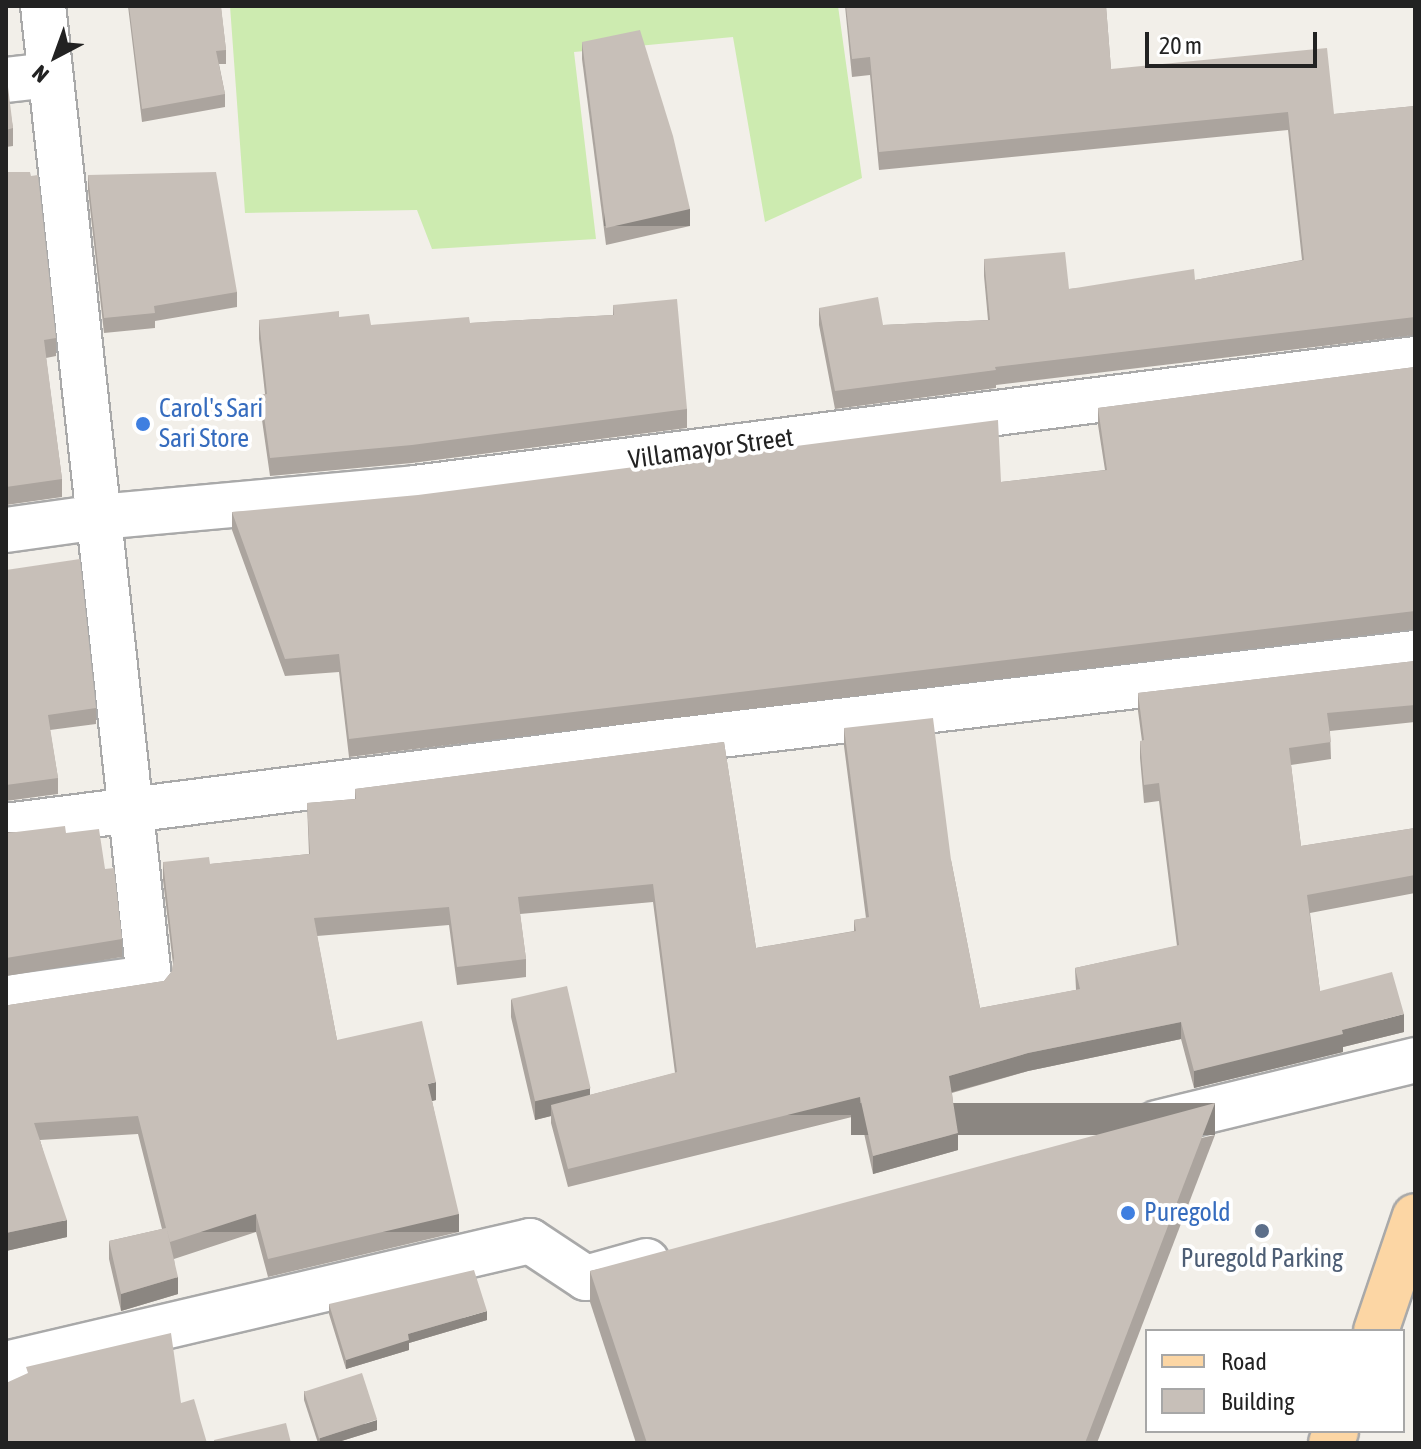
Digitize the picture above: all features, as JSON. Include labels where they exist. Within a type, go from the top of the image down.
[{"type":"main road","points":[[1377,1329],[1415,1216]]},
{"type":"street","points":[[6,998],[149,978],[43,6]]},
{"type":"street","points":[[6,80],[49,75]]},
{"type":"street","name":"Villamayor Street","points":[[6,530],[99,517],[415,488],[1415,359]]},
{"type":"street","points":[[6,826],[653,743],[1415,653]]},
{"type":"street","points":[[1117,1133],[1415,1060]]},
{"type":"street","points":[[6,1364],[530,1241],[586,1278],[692,1249]]},
{"type":"green space","points":[[230,6],[838,6],[862,178],[765,222],[733,37],[574,52],[596,239],[432,249],[417,210],[245,213]]},
{"type":"building","points":[[129,6],[221,6],[226,50],[216,51],[225,94],[142,109]]},
{"type":"building","points":[[846,6],[1106,6],[1111,69],[1327,48],[1334,114],[1415,106],[1415,317],[995,367],[996,370],[835,391],[819,308],[878,297],[883,325],[990,320],[984,259],[1065,252],[1069,289],[1194,269],[1195,280],[1304,260],[1288,112],[879,152],[870,57],[852,59]]},
{"type":"building","points":[[640,30],[673,136],[690,209],[606,228],[582,42]]},
{"type":"building","points":[[6,86],[13,128],[6,130]]},
{"type":"building","points":[[6,172],[38,175],[56,338],[44,340],[62,479],[6,487]]},
{"type":"building","points":[[216,172],[237,292],[154,306],[155,313],[104,318],[88,175]]},
{"type":"building","points":[[677,299],[687,409],[412,445],[270,458],[261,395],[267,394],[259,320],[339,311],[339,317],[369,314],[371,325],[469,317],[470,323],[614,315],[613,305]]},
{"type":"building","points":[[1415,367],[1415,611],[349,739],[339,654],[285,659],[232,512],[418,495],[998,420],[1001,482],[1107,470],[1098,408]]},
{"type":"building","points":[[80,559],[96,708],[48,715],[58,778],[6,785],[6,570]]},
{"type":"building","points":[[1415,661],[1415,705],[1327,713],[1331,742],[1289,748],[1301,846],[1415,828],[1415,875],[1307,895],[1320,991],[1392,972],[1404,1014],[1342,1030],[1343,1034],[1194,1071],[1181,1022],[1028,1053],[949,1076],[958,1133],[873,1156],[860,1097],[568,1169],[551,1105],[677,1072],[653,884],[518,897],[526,959],[457,967],[449,907],[314,918],[337,1040],[422,1021],[436,1082],[428,1084],[459,1214],[268,1259],[256,1214],[170,1242],[167,1230],[178,1277],[121,1294],[109,1241],[166,1228],[138,1116],[34,1123],[67,1220],[6,1233],[6,1005],[164,981],[172,971],[174,958],[163,862],[209,857],[210,864],[310,854],[307,803],[356,799],[355,789],[724,742],[756,948],[856,931],[854,920],[869,917],[844,728],[933,718],[951,860],[980,1008],[1080,989],[1075,968],[1179,945],[1159,783],[1144,785],[1140,741],[1144,740],[1138,693]]},
{"type":"building","points":[[65,826],[66,833],[99,829],[105,869],[114,868],[122,939],[6,958],[6,832]]},
{"type":"building","points":[[567,986],[591,1088],[535,1101],[511,999]]},
{"type":"building","name":"Puregold","points":[[1215,1103],[1085,1443],[647,1443],[590,1271]]},
{"type":"building","points":[[474,1270],[487,1311],[408,1334],[409,1340],[346,1360],[329,1304]]},
{"type":"building","points":[[171,1333],[181,1403],[194,1399],[207,1443],[6,1443],[6,1383],[28,1373],[26,1367]]},
{"type":"building","points":[[362,1373],[377,1420],[319,1438],[304,1392]]},
{"type":"building","points":[[286,1423],[291,1443],[214,1443],[214,1440]]},
{"type":"place","name":"Carol's Sari Sari Store","points":[[143,424]]},
{"type":"place","name":"Puregold","points":[[1128,1213]]},
{"type":"place","name":"Puregold Parking","points":[[1262,1231]]}]
